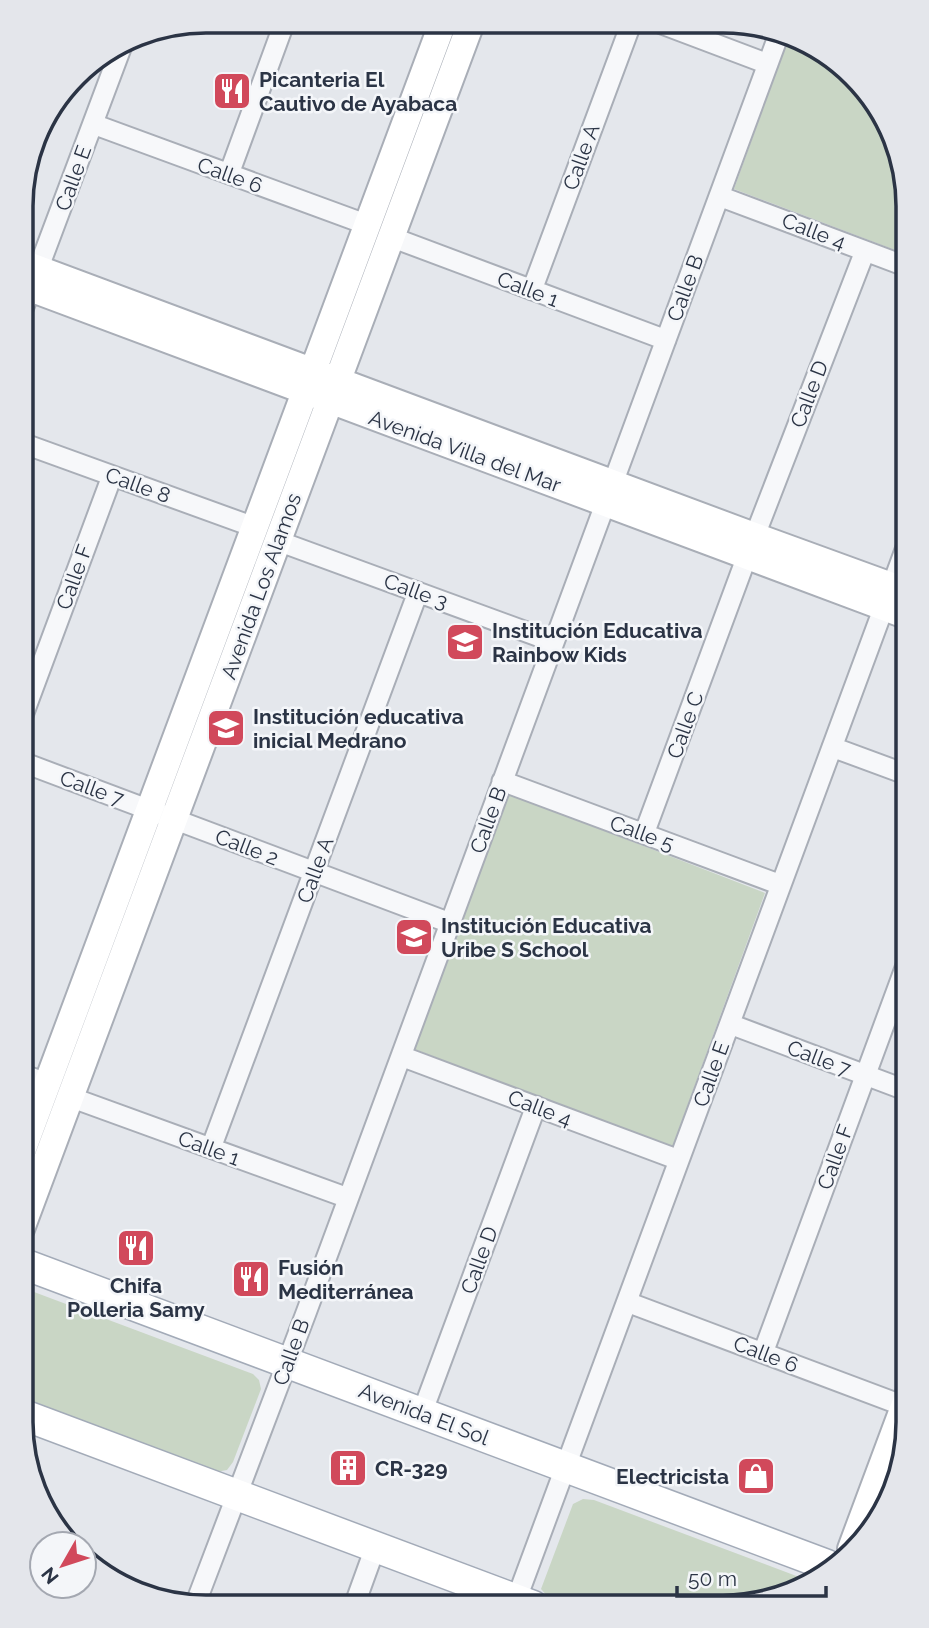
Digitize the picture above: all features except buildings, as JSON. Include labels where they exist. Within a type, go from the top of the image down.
[{"type":"main road","name":"Avenida El Sol","points":[[33,1268],[822,1563]]},
{"type":"main road","points":[[33,1419],[498,1595]]},
{"type":"street","points":[[229,174],[281,33]]},
{"type":"street","name":"Avenida Los Alamos","points":[[33,1121],[278,541],[334,391],[379,231],[440,33]]},
{"type":"street","name":"Avenida Los Alamos","points":[[33,1197],[70,1097],[254,527],[309,382],[467,33]]},
{"type":"street","name":"Calle A","points":[[532,290],[628,33]]},
{"type":"street","points":[[686,33],[768,64]]},
{"type":"street","name":"Calle B","points":[[199,1594],[776,41]]},
{"type":"street","name":"Calle E","points":[[33,269],[118,57]]},
{"type":"street","name":"Calle 6","points":[[93,124],[379,231]]},
{"type":"street","name":"Calle 4","points":[[719,195],[896,263]]},
{"type":"street","name":"Calle 1","points":[[379,231],[666,340]]},
{"type":"street","name":"Calle D","points":[[751,546],[864,251]]},
{"type":"street","name":"Avenida Villa del Mar","points":[[33,285],[334,391],[896,599]]},
{"type":"street","name":"Calle 8","points":[[33,447],[254,527]]},
{"type":"street","name":"Calle F","points":[[33,688],[111,476]]},
{"type":"street","name":"Calle 3","points":[[278,541],[554,642]]},
{"type":"street","name":"Calle C","points":[[644,834],[751,546]]},
{"type":"street","name":"Calle A","points":[[211,1148],[418,592]]},
{"type":"street","name":"Calle E","points":[[524,1595],[566,1467],[832,747],[896,605]]},
{"type":"street","points":[[832,747],[896,770]]},
{"type":"street","name":"Calle 7","points":[[33,766],[161,815]]},
{"type":"street","name":"Calle 5","points":[[502,781],[781,885]]},
{"type":"street","name":"Calle 2","points":[[161,815],[450,923]]},
{"type":"street","name":"Calle F","points":[[763,1353],[895,994]]},
{"type":"street","name":"Calle 7","points":[[730,1024],[895,1086]]},
{"type":"street","name":"Calle 4","points":[[401,1056],[679,1160]]},
{"type":"street","points":[[33,1078],[47,1083]]},
{"type":"street","name":"Calle 1","points":[[70,1097],[348,1198]]},
{"type":"street","name":"Calle D","points":[[422,1413],[536,1106]]},
{"type":"street","name":"Calle 6","points":[[627,1302],[763,1353],[895,1397]]},
{"type":"street","points":[[859,1529],[895,1431]]},
{"type":"street","points":[[358,1595],[375,1548]]},
{"type":"green space","points":[[786,45],[819,62],[837,76],[867,110],[878,129],[887,150],[894,183],[896,250],[734,189]]},
{"type":"green space","points":[[509,794],[765,893],[672,1148],[414,1049]]},
{"type":"green space","points":[[33,1292],[253,1374],[259,1380],[261,1389],[233,1462],[227,1470],[216,1472],[33,1404]]},
{"type":"green space","points":[[583,1499],[594,1500],[800,1577],[779,1586],[723,1595],[548,1595],[541,1589],[573,1504]]},
{"type":"place","name":"Picanteria El Cautivo de Ayabaca","points":[[232,91]]},
{"type":"place","name":"Institución Educativa Rainbow Kids","points":[[465,642]]},
{"type":"place","name":"Institución educativa inicial Medrano","points":[[226,728]]},
{"type":"place","name":"Institución Educativa Uribe S School","points":[[414,937]]},
{"type":"place","name":"Chifa Polleria Samy","points":[[136,1248]]},
{"type":"place","name":"Fusión Mediterránea","points":[[251,1279]]},
{"type":"place","name":"CR-329","points":[[348,1468]]},
{"type":"place","name":"Electricista","points":[[756,1476]]}]
